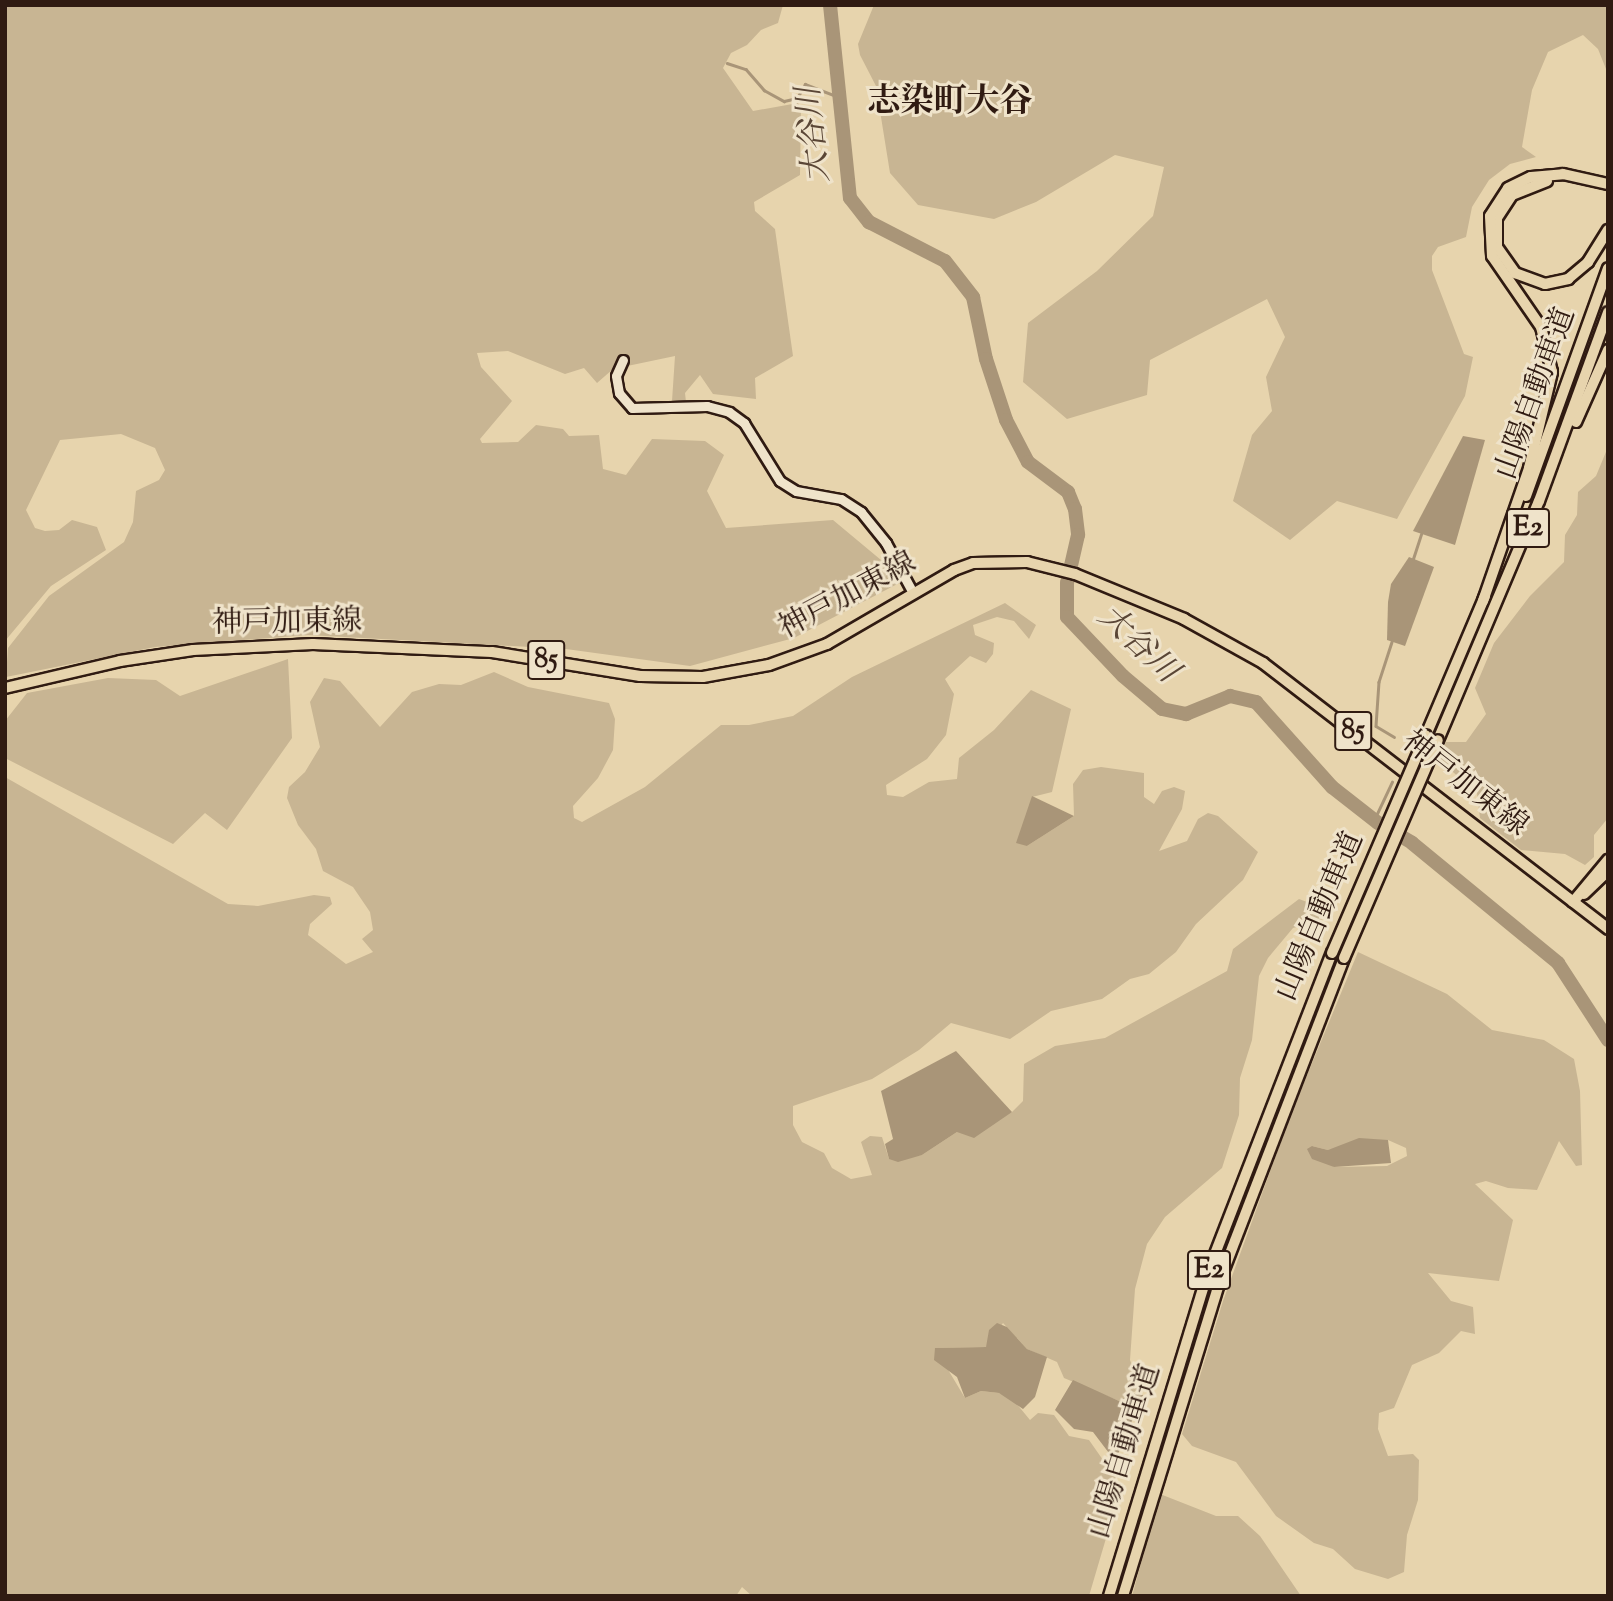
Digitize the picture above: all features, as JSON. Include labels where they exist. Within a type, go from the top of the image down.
[{"type":"highway","points":[[1483,601],[1529,468],[1552,372],[1541,327],[1492,257],[1490,216],[1504,192],[1531,177],[1569,175],[1608,184]]},
{"type":"highway","points":[[1608,191],[1563,181],[1529,185],[1507,199],[1495,230],[1499,254],[1508,267],[1525,279],[1545,284],[1580,271],[1608,230]]},
{"type":"highway","name":"山陽自動車道","points":[[1109,1596],[1208,1272],[1332,953],[1483,601],[1564,396],[1608,268]]},
{"type":"highway","name":"山陽自動車道","points":[[1123,1596],[1221,1277],[1344,958],[1501,593],[1608,312]]},
{"type":"highway","points":[[1501,593],[1608,350]]},
{"type":"highway","points":[[1573,902],[1608,860]]},
{"type":"highway","points":[[1573,902],[1608,871]]},
{"type":"main road","name":"神戸加東線","points":[[5,688],[121,661],[193,650],[313,644],[492,652],[640,676],[703,677],[769,666],[827,644],[912,591],[973,563],[1027,562],[1063,570],[1184,619],[1263,663],[1608,929]]},
{"type":"street","points":[[622,360],[616,376],[620,393],[632,408],[707,407],[729,412],[744,423],[780,481],[796,491],[841,499],[861,512],[886,543],[912,591]]},
{"type":"shaded area","points":[[5,5],[783,5],[778,23],[761,30],[747,45],[731,53],[723,68],[753,111],[798,103],[801,108],[800,175],[754,202],[755,211],[775,229],[793,356],[755,378],[756,399],[713,394],[700,375],[685,393],[686,402],[672,401],[675,356],[613,369],[597,383],[584,368],[565,374],[508,351],[477,353],[481,367],[512,401],[480,439],[482,443],[518,442],[536,425],[563,429],[569,436],[599,435],[603,469],[626,475],[652,439],[705,441],[724,455],[707,491],[726,528],[833,520],[905,580],[794,638],[690,666],[566,649],[308,635],[155,647],[6,677],[8,648],[49,596],[124,542],[133,522],[136,491],[159,480],[165,470],[155,448],[121,434],[60,440],[26,510],[35,528],[45,531],[59,530],[72,520],[97,527],[106,550],[51,586],[5,641]]},
{"type":"shaded area","points":[[874,5],[1608,5],[1608,74],[1598,49],[1583,35],[1548,52],[1532,90],[1522,147],[1536,157],[1510,164],[1489,180],[1472,207],[1466,237],[1438,247],[1432,256],[1432,270],[1464,354],[1473,357],[1465,396],[1397,519],[1337,501],[1290,540],[1233,501],[1252,435],[1272,411],[1266,377],[1285,337],[1267,299],[1150,360],[1147,395],[1067,419],[1023,382],[1028,323],[1097,271],[1153,216],[1164,167],[1115,155],[1036,202],[994,219],[918,205],[890,173],[876,86],[860,55],[858,44]]},
{"type":"shaded area","points":[[1463,436],[1485,440],[1455,545],[1413,531]]},
{"type":"shaded area","points":[[1608,447],[1608,818],[1594,835],[1594,857],[1585,865],[1565,854],[1521,850],[1480,818],[1477,793],[1438,759],[1446,742],[1466,742],[1486,714],[1475,688],[1494,643],[1530,596],[1564,562],[1565,535],[1577,515],[1578,492],[1596,476]]},
{"type":"shaded area","points":[[1409,557],[1434,567],[1405,646],[1387,640],[1388,602],[1391,584]]},
{"type":"shaded area","points":[[1005,603],[1036,625],[1029,639],[1014,621],[997,617],[973,625],[975,635],[994,643],[993,654],[986,663],[970,656],[945,679],[954,694],[946,735],[927,759],[886,785],[887,795],[903,797],[929,782],[957,779],[959,758],[994,730],[1031,690],[1071,709],[1052,792],[1032,797],[1027,846],[1074,816],[1073,784],[1083,770],[1101,767],[1144,773],[1144,797],[1154,804],[1162,791],[1174,787],[1185,791],[1182,809],[1159,851],[1187,841],[1198,819],[1208,813],[1218,816],[1258,852],[1243,880],[1196,924],[1176,952],[1149,974],[1130,979],[1102,999],[1051,1011],[1010,1039],[951,1023],[919,1050],[872,1079],[793,1106],[793,1125],[802,1142],[824,1153],[832,1168],[851,1179],[872,1175],[861,1142],[870,1136],[882,1137],[889,1159],[922,1155],[957,1132],[1012,1112],[1023,1101],[1024,1064],[1055,1046],[1105,1038],[1227,971],[1233,949],[1299,899],[1331,911],[1333,916],[1293,928],[1268,958],[1259,976],[1252,1040],[1240,1078],[1239,1115],[1222,1168],[1165,1217],[1147,1244],[1135,1289],[1130,1360],[1134,1371],[1149,1368],[1149,1383],[1119,1401],[1064,1378],[1057,1362],[1027,1349],[1003,1323],[986,1347],[935,1348],[965,1398],[981,1391],[999,1393],[1011,1397],[1030,1420],[1038,1413],[1054,1415],[1069,1436],[1089,1440],[1117,1480],[1112,1518],[1089,1596],[752,1596],[742,1587],[736,1596],[5,1596],[5,777],[228,904],[258,906],[314,895],[330,897],[332,904],[310,924],[308,935],[346,964],[373,952],[362,939],[373,930],[370,912],[353,887],[323,871],[316,849],[298,825],[287,798],[289,787],[305,772],[320,747],[310,702],[324,678],[340,681],[380,727],[412,692],[439,684],[461,685],[494,672],[528,687],[609,703],[615,719],[613,750],[598,778],[573,806],[574,818],[582,822],[645,787],[721,725],[749,725],[793,716],[852,677]]},
{"type":"shaded area","points":[[288,659],[292,738],[227,830],[205,813],[173,844],[5,758],[5,721],[27,693],[108,678],[156,680],[180,696]]},
{"type":"shaded area","points":[[1032,796],[1074,816],[1027,846],[1016,843]]},
{"type":"shaded area","points":[[1358,952],[1447,994],[1492,1030],[1544,1040],[1574,1059],[1580,1091],[1582,1165],[1576,1166],[1559,1141],[1537,1190],[1508,1188],[1486,1181],[1475,1184],[1513,1220],[1499,1281],[1428,1273],[1451,1301],[1473,1307],[1475,1334],[1461,1331],[1439,1353],[1412,1365],[1394,1408],[1379,1413],[1378,1429],[1388,1456],[1413,1454],[1419,1460],[1418,1500],[1407,1535],[1404,1572],[1388,1579],[1355,1569],[1333,1549],[1314,1543],[1276,1516],[1236,1462],[1192,1446],[1182,1434],[1223,1301],[1291,1114]],"holes":[[[1388,1140],[1406,1148],[1407,1156],[1387,1166],[1334,1167],[1312,1146],[1328,1150]]]},
{"type":"shaded area","points":[[956,1051],[1012,1112],[974,1138],[957,1132],[922,1155],[898,1162],[889,1159],[885,1144],[893,1139],[881,1091]]},
{"type":"shaded area","points":[[1359,1138],[1388,1140],[1391,1163],[1334,1167],[1312,1159],[1307,1149],[1312,1146],[1328,1150]]},
{"type":"shaded area","points":[[997,1323],[1007,1327],[1027,1349],[1047,1357],[1035,1397],[1023,1409],[999,1393],[981,1391],[965,1398],[957,1377],[934,1360],[935,1348],[986,1347],[989,1330]]},
{"type":"shaded area","points":[[1073,1380],[1119,1401],[1133,1393],[1143,1395],[1115,1461],[1093,1432],[1074,1429],[1055,1410]]},
{"type":"shaded area","points":[[1160,1494],[1216,1516],[1238,1516],[1260,1536],[1301,1596],[1132,1596]]},
{"type":"waterway","name":"大谷川","points":[[830,5],[850,198],[869,222],[945,261],[973,297],[986,359],[1006,420],[1028,462],[1068,492],[1075,509],[1078,535],[1067,583],[1067,617],[1123,676],[1162,709],[1186,714],[1230,696],[1256,702],[1332,787],[1378,823],[1412,843],[1558,963],[1608,1040]]},
{"type":"waterway","points":[[727,63],[746,69],[764,90],[784,101],[797,98],[805,84],[841,98]]},
{"type":"waterway","points":[[1413,559],[1421,534]]},
{"type":"waterway","points":[[1392,642],[1379,682],[1376,726],[1394,737]]},
{"type":"waterway","points":[[1374,820],[1392,782]]},
{"type":"district","name":"志染町大谷","points":[[950,104]]}]
